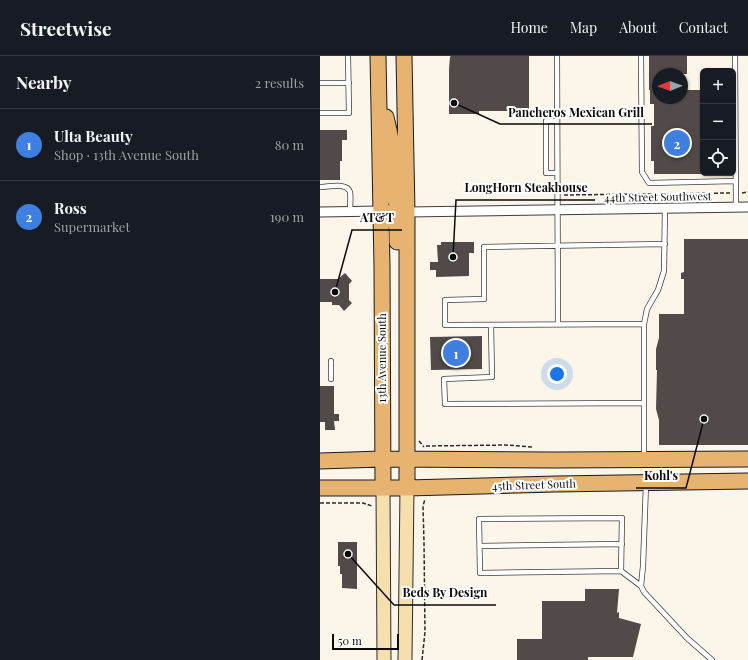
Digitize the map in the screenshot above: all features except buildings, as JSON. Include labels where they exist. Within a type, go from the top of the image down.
[{"type":"main road","name":"13th Avenue South","points":[[378,56],[382,266],[384,660]]},
{"type":"main road","points":[[404,56],[407,212],[407,488],[405,660]]},
{"type":"main road","points":[[379,89],[393,148],[395,199],[398,207],[407,212]]},
{"type":"main road","points":[[381,212],[390,213],[397,223],[397,283],[407,334]]},
{"type":"main road","points":[[320,461],[382,459],[406,460],[424,453],[644,460],[748,459]]},
{"type":"main road","points":[[518,485],[564,477],[634,475],[644,466],[644,460]]},
{"type":"main road","points":[[646,483],[647,476],[653,470],[661,467],[725,467],[748,465]]},
{"type":"main road","name":"45th Street South","points":[[320,488],[424,488],[748,481]]},
{"type":"street","name":"44th Street Southwest","points":[[407,212],[748,207]]},
{"type":"street","points":[[320,212],[381,212]]},
{"type":"lane","points":[[320,113],[349,113],[348,56]]},
{"type":"lane","points":[[557,56],[558,324]]},
{"type":"lane","points":[[641,56],[642,172],[649,183],[736,181]]},
{"type":"lane","points":[[735,56],[736,208]]},
{"type":"lane","points":[[320,83],[348,83]]},
{"type":"lane","points":[[557,121],[546,121],[546,173],[557,173]]},
{"type":"lane","points":[[320,187],[347,187],[350,191],[350,212]]},
{"type":"lane","points":[[644,460],[644,324],[647,309],[663,278],[665,208]]},
{"type":"lane","points":[[644,324],[445,325],[445,300],[484,299],[484,247],[664,244]]},
{"type":"lane","points":[[491,325],[492,377],[444,379],[445,404],[644,403]]},
{"type":"lane","points":[[331,361],[331,379]]},
{"type":"lane","points":[[641,586],[646,483]]},
{"type":"lane","points":[[622,571],[622,518],[479,519],[480,573],[622,571],[641,586],[644,592],[682,632],[712,660]]},
{"type":"lane","points":[[480,546],[622,544]]},
{"type":"path","points":[[558,195],[748,192]]},
{"type":"path","points":[[422,660],[425,632],[424,488]]},
{"type":"path","points":[[320,502],[363,503],[372,506]]},
{"type":"place","name":"Pancheros Mexican Grill","points":[[454,103]]},
{"type":"place","name":"Ross","points":[[677,143]]},
{"type":"place","name":"LongHorn Steakhouse","points":[[453,257]]},
{"type":"place","name":"AT&T","points":[[335,292]]},
{"type":"place","name":"Ulta Beauty","points":[[456,353]]},
{"type":"place","name":"Kohl's","points":[[704,419]]},
{"type":"place","name":"Beds By Design","points":[[348,554]]}]
